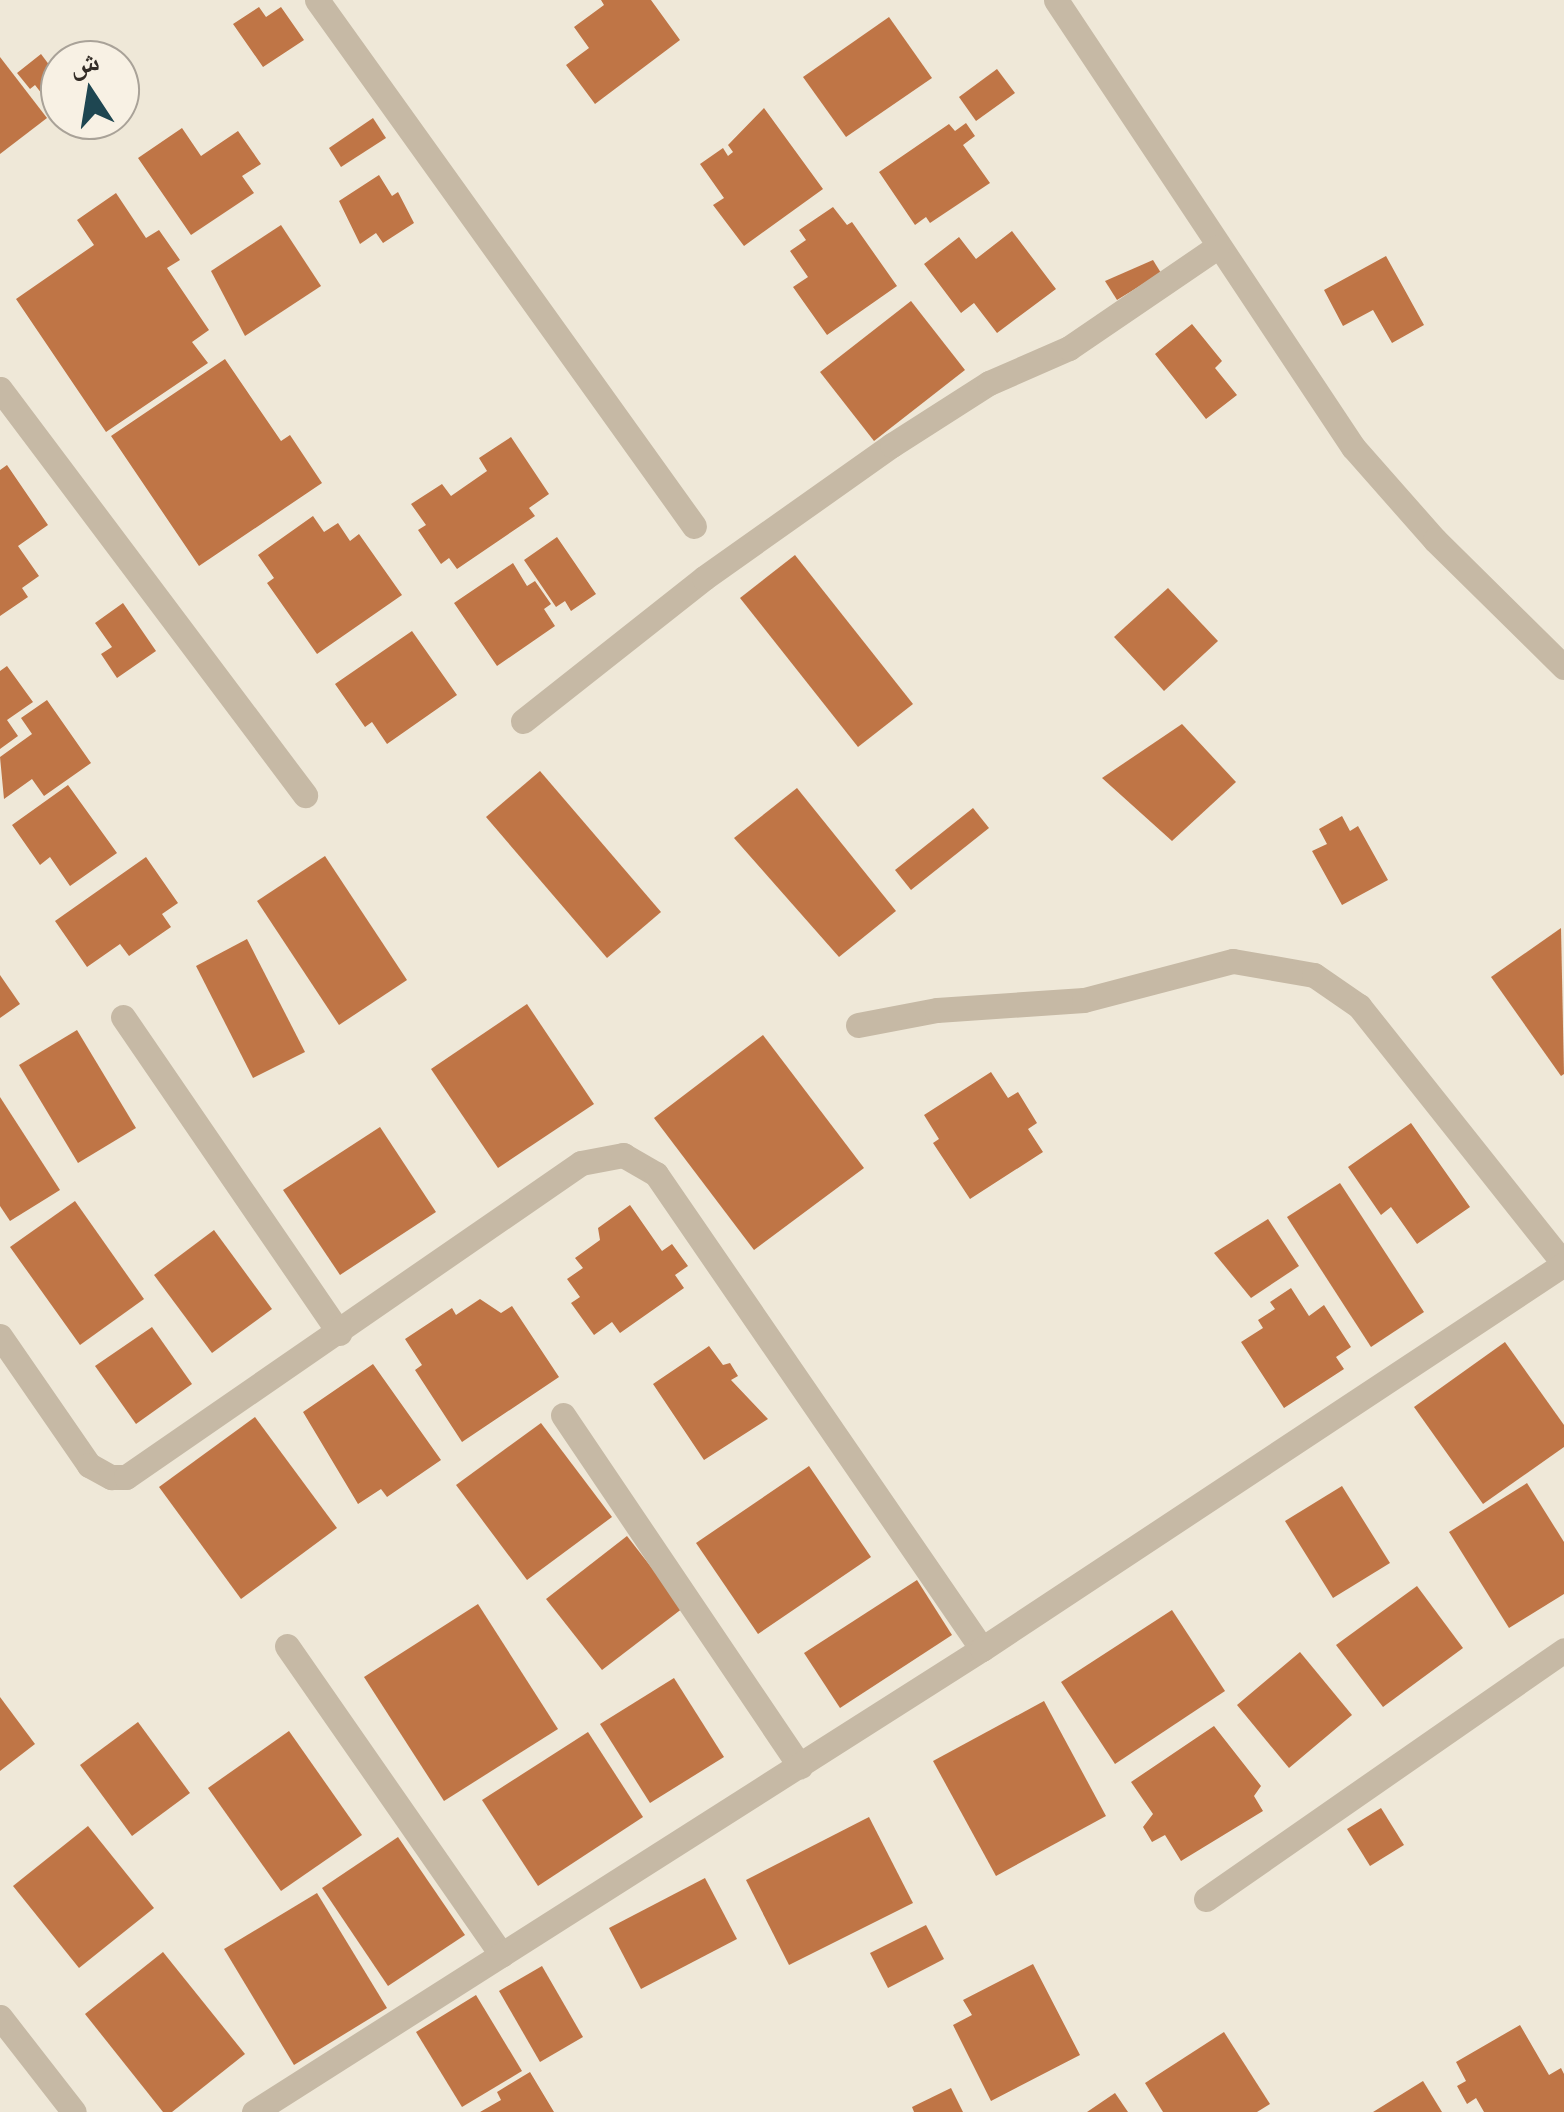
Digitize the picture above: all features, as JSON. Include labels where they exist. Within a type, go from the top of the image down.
[{"type":"street","points":[[317,0],[694,526]]},
{"type":"street","points":[[1056,0],[1353,447],[1435,540],[1564,668]]},
{"type":"street","points":[[523,721],[704,578],[892,445],[989,383],[1069,348],[1217,247]]},
{"type":"street","points":[[0,389],[305,795]]},
{"type":"street","points":[[254,2112],[982,1649],[1564,1264],[1360,1006],[1340,989],[1288,966],[1233,961],[1084,1000],[923,1012],[858,1025]]},
{"type":"street","points":[[123,1017],[339,1332]]},
{"type":"street","points":[[0,1336],[89,1465],[111,1477],[144,1470],[581,1163],[612,1154],[643,1162],[982,1649]]},
{"type":"street","points":[[563,1415],[800,1766]]},
{"type":"street","points":[[287,1646],[502,1955]]},
{"type":"street","points":[[1206,1899],[1564,1650]]},
{"type":"street","points":[[0,2017],[74,2112]]},
{"type":"building","points":[[601,0],[651,0],[680,40],[595,104],[566,65],[589,48],[574,27],[604,5]]},
{"type":"building","points":[[259,7],[266,17],[281,7],[304,40],[263,67],[233,24]]},
{"type":"building","points":[[889,17],[932,78],[846,137],[803,77]]},
{"type":"building","points":[[40,55],[40,91],[35,85],[30,89],[17,73]]},
{"type":"building","points":[[0,57],[40,109],[40,123],[0,154]]},
{"type":"building","points":[[997,69],[1015,93],[976,121],[959,97]]},
{"type":"building","points":[[764,108],[823,189],[744,246],[713,205],[724,198],[700,164],[723,148],[728,156],[733,152],[728,145]]},
{"type":"building","points":[[373,118],[386,138],[341,167],[329,148]]},
{"type":"building","points":[[966,123],[975,136],[963,145],[990,183],[930,223],[926,217],[915,225],[879,172],[949,124],[955,131]]},
{"type":"building","points":[[182,128],[201,156],[238,131],[261,164],[242,176],[254,193],[191,235],[138,158]]},
{"type":"building","points":[[379,175],[392,196],[398,192],[414,223],[383,243],[376,233],[360,244],[339,201]]},
{"type":"building","points":[[116,193],[146,238],[159,230],[180,260],[167,268],[209,330],[192,342],[208,363],[106,432],[16,299],[94,245],[77,220]]},
{"type":"building","points":[[833,207],[847,225],[852,222],[897,286],[827,335],[793,287],[808,277],[790,251],[806,240],[799,230]]},
{"type":"building","points":[[281,225],[321,286],[245,336],[211,271]]},
{"type":"building","points":[[1012,231],[1056,289],[997,333],[974,303],[961,313],[924,264],[959,237],[976,259]]},
{"type":"building","points":[[1386,256],[1424,325],[1392,343],[1373,310],[1343,326],[1324,290]]},
{"type":"building","points":[[1153,260],[1161,273],[1117,300],[1105,281]]},
{"type":"building","points":[[911,301],[965,370],[874,441],[820,372]]},
{"type":"building","points":[[1192,324],[1222,361],[1215,368],[1237,395],[1206,419],[1155,354]]},
{"type":"building","points":[[225,359],[281,441],[290,435],[322,483],[199,566],[111,436]]},
{"type":"building","points":[[511,437],[549,494],[529,508],[535,516],[457,569],[449,558],[441,564],[418,530],[426,525],[411,504],[442,484],[451,496],[487,471],[479,458]]},
{"type":"building","points":[[7,465],[48,525],[18,546],[39,576],[22,588],[28,597],[0,616],[0,470]]},
{"type":"building","points":[[313,516],[324,532],[338,523],[350,541],[359,534],[402,595],[317,654],[267,583],[274,578],[258,555]]},
{"type":"building","points":[[557,537],[596,594],[571,611],[565,601],[556,607],[524,560]]},
{"type":"building","points":[[795,555],[913,704],[858,747],[740,598]]},
{"type":"building","points":[[513,563],[527,586],[535,581],[551,604],[544,609],[555,626],[497,666],[454,603]]},
{"type":"building","points":[[1168,588],[1218,641],[1164,691],[1114,637]]},
{"type":"building","points":[[123,603],[156,651],[117,678],[101,654],[112,647],[95,623]]},
{"type":"building","points":[[412,631],[457,695],[387,744],[372,722],[365,727],[335,684]]},
{"type":"building","points":[[7,666],[33,702],[7,720],[18,736],[0,749],[0,671]]},
{"type":"building","points":[[47,700],[91,763],[44,796],[32,779],[4,799],[0,757],[32,734],[21,718]]},
{"type":"building","points":[[1182,724],[1236,782],[1172,841],[1102,778]]},
{"type":"building","points":[[540,771],[661,912],[607,958],[486,817]]},
{"type":"building","points":[[68,785],[117,853],[70,886],[50,857],[40,865],[12,825]]},
{"type":"building","points":[[797,788],[896,911],[839,957],[734,838]]},
{"type":"building","points":[[973,808],[989,828],[911,890],[895,870]]},
{"type":"building","points":[[1342,816],[1350,831],[1358,826],[1388,880],[1342,905],[1312,851],[1327,844],[1319,829]]},
{"type":"building","points":[[325,856],[407,980],[339,1025],[257,901]]},
{"type":"building","points":[[146,857],[178,903],[162,914],[171,927],[129,956],[120,944],[87,967],[55,921]]},
{"type":"building","points":[[1561,928],[1564,1074],[1561,1076],[1491,977]]},
{"type":"building","points":[[247,939],[305,1052],[253,1078],[196,966]]},
{"type":"building","points":[[0,975],[20,1004],[0,1018]]},
{"type":"building","points":[[527,1004],[594,1104],[498,1168],[431,1069]]},
{"type":"building","points":[[77,1030],[136,1128],[78,1163],[19,1065]]},
{"type":"building","points":[[763,1035],[864,1168],[754,1250],[654,1118]]},
{"type":"building","points":[[991,1072],[1008,1098],[1018,1092],[1037,1123],[1028,1129],[1043,1152],[970,1199],[933,1143],[939,1139],[924,1115]]},
{"type":"building","points":[[0,1097],[60,1190],[10,1221],[0,1206]]},
{"type":"building","points":[[1411,1123],[1470,1207],[1417,1244],[1391,1207],[1381,1215],[1348,1167]]},
{"type":"building","points":[[380,1127],[436,1212],[340,1275],[283,1190]]},
{"type":"building","points":[[1340,1183],[1424,1312],[1371,1347],[1287,1217]]},
{"type":"building","points":[[75,1201],[144,1299],[80,1345],[10,1247]]},
{"type":"building","points":[[630,1205],[662,1251],[672,1244],[688,1266],[675,1275],[684,1288],[620,1333],[612,1322],[594,1335],[571,1303],[580,1297],[567,1279],[583,1268],[575,1258],[600,1240],[598,1228]]},
{"type":"building","points":[[1268,1219],[1299,1266],[1251,1298],[1214,1253]]},
{"type":"building","points":[[214,1230],[272,1309],[212,1353],[154,1275]]},
{"type":"building","points":[[1291,1288],[1309,1316],[1324,1305],[1351,1347],[1336,1357],[1344,1369],[1284,1408],[1241,1342],[1263,1328],[1258,1320],[1275,1309],[1270,1302]]},
{"type":"building","points":[[480,1299],[501,1313],[512,1306],[559,1377],[462,1442],[415,1370],[422,1365],[405,1339],[452,1308],[456,1315]]},
{"type":"building","points":[[152,1327],[192,1384],[136,1424],[95,1366]]},
{"type":"building","points":[[1505,1342],[1564,1425],[1564,1447],[1483,1504],[1414,1407]]},
{"type":"building","points":[[709,1346],[723,1365],[730,1363],[738,1376],[731,1380],[768,1419],[704,1460],[653,1384]]},
{"type":"building","points":[[373,1364],[441,1460],[387,1497],[381,1489],[358,1504],[303,1412]]},
{"type":"building","points":[[255,1417],[337,1528],[241,1599],[159,1487]]},
{"type":"building","points":[[541,1423],[612,1517],[527,1580],[456,1485]]},
{"type":"building","points":[[809,1466],[871,1557],[758,1634],[696,1543]]},
{"type":"building","points":[[1527,1483],[1564,1542],[1564,1594],[1509,1628],[1449,1532]]},
{"type":"building","points":[[1342,1486],[1390,1563],[1333,1598],[1285,1521]]},
{"type":"building","points":[[627,1536],[683,1608],[602,1670],[546,1599]]},
{"type":"building","points":[[917,1580],[952,1635],[840,1708],[804,1653]]},
{"type":"building","points":[[1417,1586],[1463,1648],[1383,1707],[1336,1645]]},
{"type":"building","points":[[478,1604],[558,1729],[444,1801],[364,1677]]},
{"type":"building","points":[[1172,1610],[1225,1691],[1115,1764],[1061,1682]]},
{"type":"building","points":[[1300,1652],[1352,1715],[1289,1768],[1237,1705]]},
{"type":"building","points":[[674,1678],[724,1757],[650,1803],[600,1724]]},
{"type":"building","points":[[0,1697],[35,1744],[0,1771]]},
{"type":"building","points":[[1044,1701],[1106,1816],[996,1876],[933,1761]]},
{"type":"building","points":[[138,1722],[190,1793],[132,1836],[80,1765]]},
{"type":"building","points":[[1214,1726],[1261,1786],[1254,1796],[1263,1811],[1181,1861],[1165,1835],[1152,1842],[1143,1827],[1153,1814],[1131,1782]]},
{"type":"building","points":[[289,1731],[362,1835],[281,1891],[208,1788]]},
{"type":"building","points":[[588,1732],[643,1817],[538,1886],[482,1800]]},
{"type":"building","points":[[1381,1808],[1404,1845],[1370,1866],[1347,1829]]},
{"type":"building","points":[[869,1817],[913,1903],[789,1965],[746,1880]]},
{"type":"building","points":[[88,1826],[154,1908],[79,1968],[13,1886]]},
{"type":"building","points":[[398,1837],[465,1935],[388,1986],[322,1888]]},
{"type":"building","points":[[705,1878],[737,1939],[641,1989],[609,1928]]},
{"type":"building","points":[[317,1893],[387,2008],[294,2065],[224,1949]]},
{"type":"building","points":[[926,1925],[944,1959],[888,1988],[870,1953]]},
{"type":"building","points":[[163,1952],[245,2054],[172,2112],[163,2112],[85,2014]]},
{"type":"building","points":[[1033,1964],[1080,2055],[991,2101],[953,2025],[972,2015],[963,2000]]},
{"type":"building","points":[[542,1966],[583,2037],[540,2062],[499,1991]]},
{"type":"building","points":[[476,1995],[522,2071],[462,2107],[416,2032]]},
{"type":"building","points":[[1520,2025],[1549,2075],[1561,2068],[1564,2112],[1484,2112],[1476,2098],[1467,2104],[1457,2086],[1466,2081],[1456,2062]]},
{"type":"building","points":[[1224,2032],[1270,2104],[1257,2112],[1163,2112],[1145,2083]]},
{"type":"building","points":[[530,2072],[554,2112],[480,2112],[501,2100],[497,2092]]},
{"type":"building","points":[[1423,2081],[1442,2112],[1373,2112]]},
{"type":"building","points":[[951,2088],[963,2112],[914,2112],[912,2107]]},
{"type":"building","points":[[1115,2093],[1128,2112],[1087,2112]]}]
